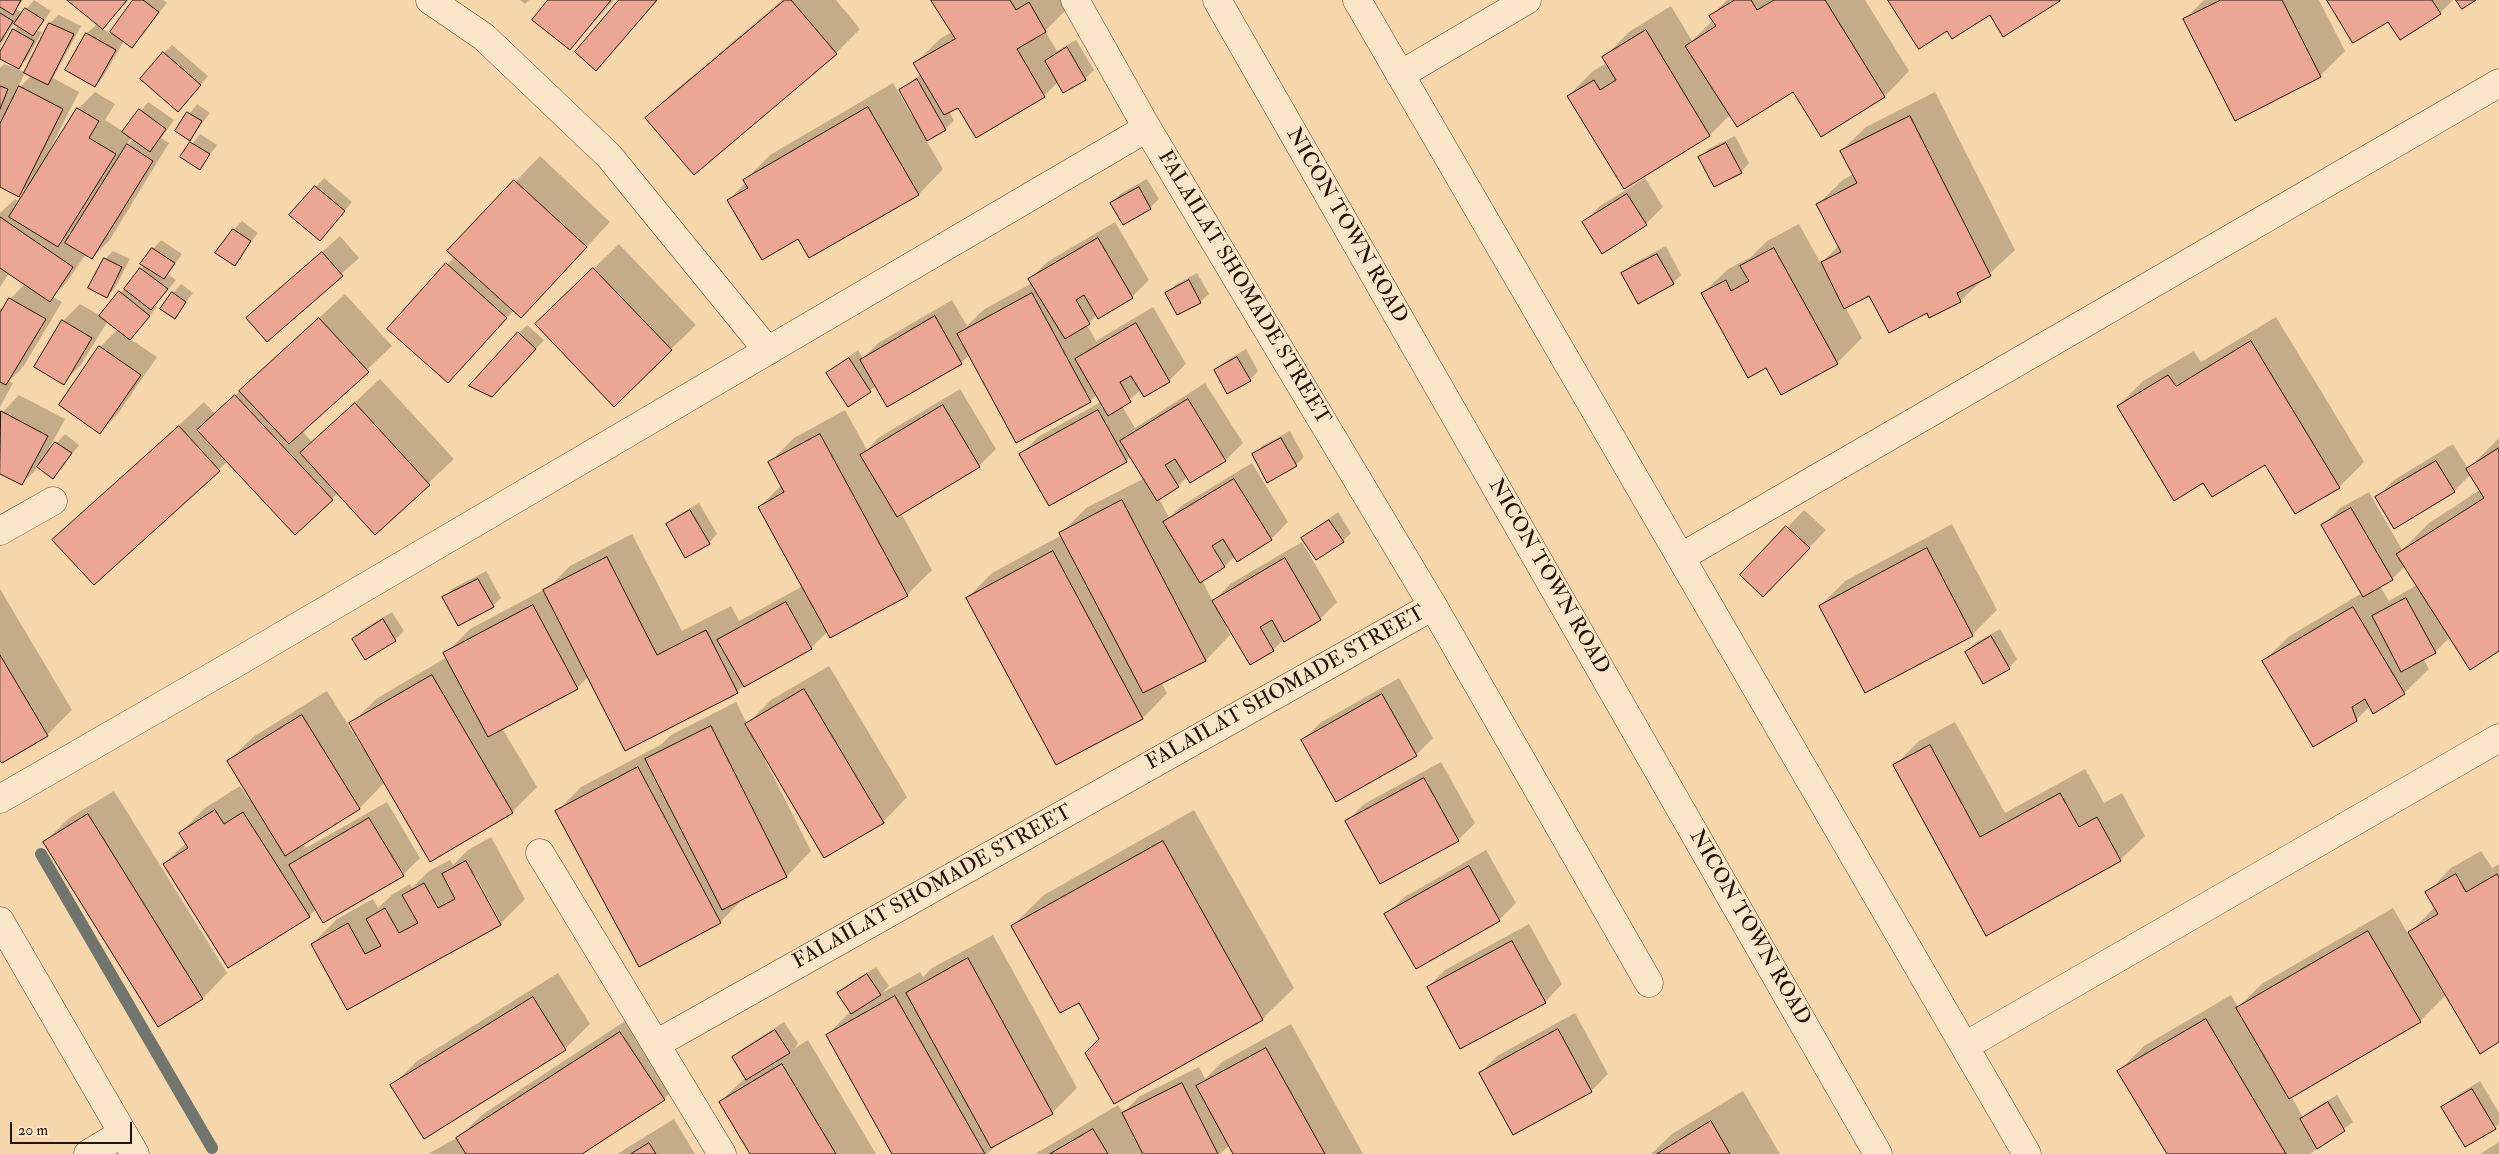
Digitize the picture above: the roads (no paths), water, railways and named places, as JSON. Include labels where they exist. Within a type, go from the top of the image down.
[{"type":"street","points":[[430,0],[484,37],[609,156],[768,351]]},
{"type":"street","name":"FALAILAT SHOMADE STREET","points":[[656,1044],[1433,606],[1147,128],[1075,0]]},
{"type":"street","name":"NICON TOWN ROAD","points":[[1217,0],[1878,1154]]},
{"type":"street","points":[[1356,0],[2027,1154]]},
{"type":"street","points":[[1400,75],[1527,0]]},
{"type":"street","points":[[1681,557],[2499,83]]},
{"type":"street","points":[[0,799],[1147,128]]},
{"type":"street","points":[[0,531],[53,501]]},
{"type":"street","points":[[1433,606],[1649,983]]},
{"type":"street","points":[[1965,1046],[2499,738]]},
{"type":"street","points":[[540,853],[722,1154]]},
{"type":"street","points":[[0,921],[129,1143],[88,1154]]},
{"type":"waterway","points":[[41,854],[212,1148]]}]
